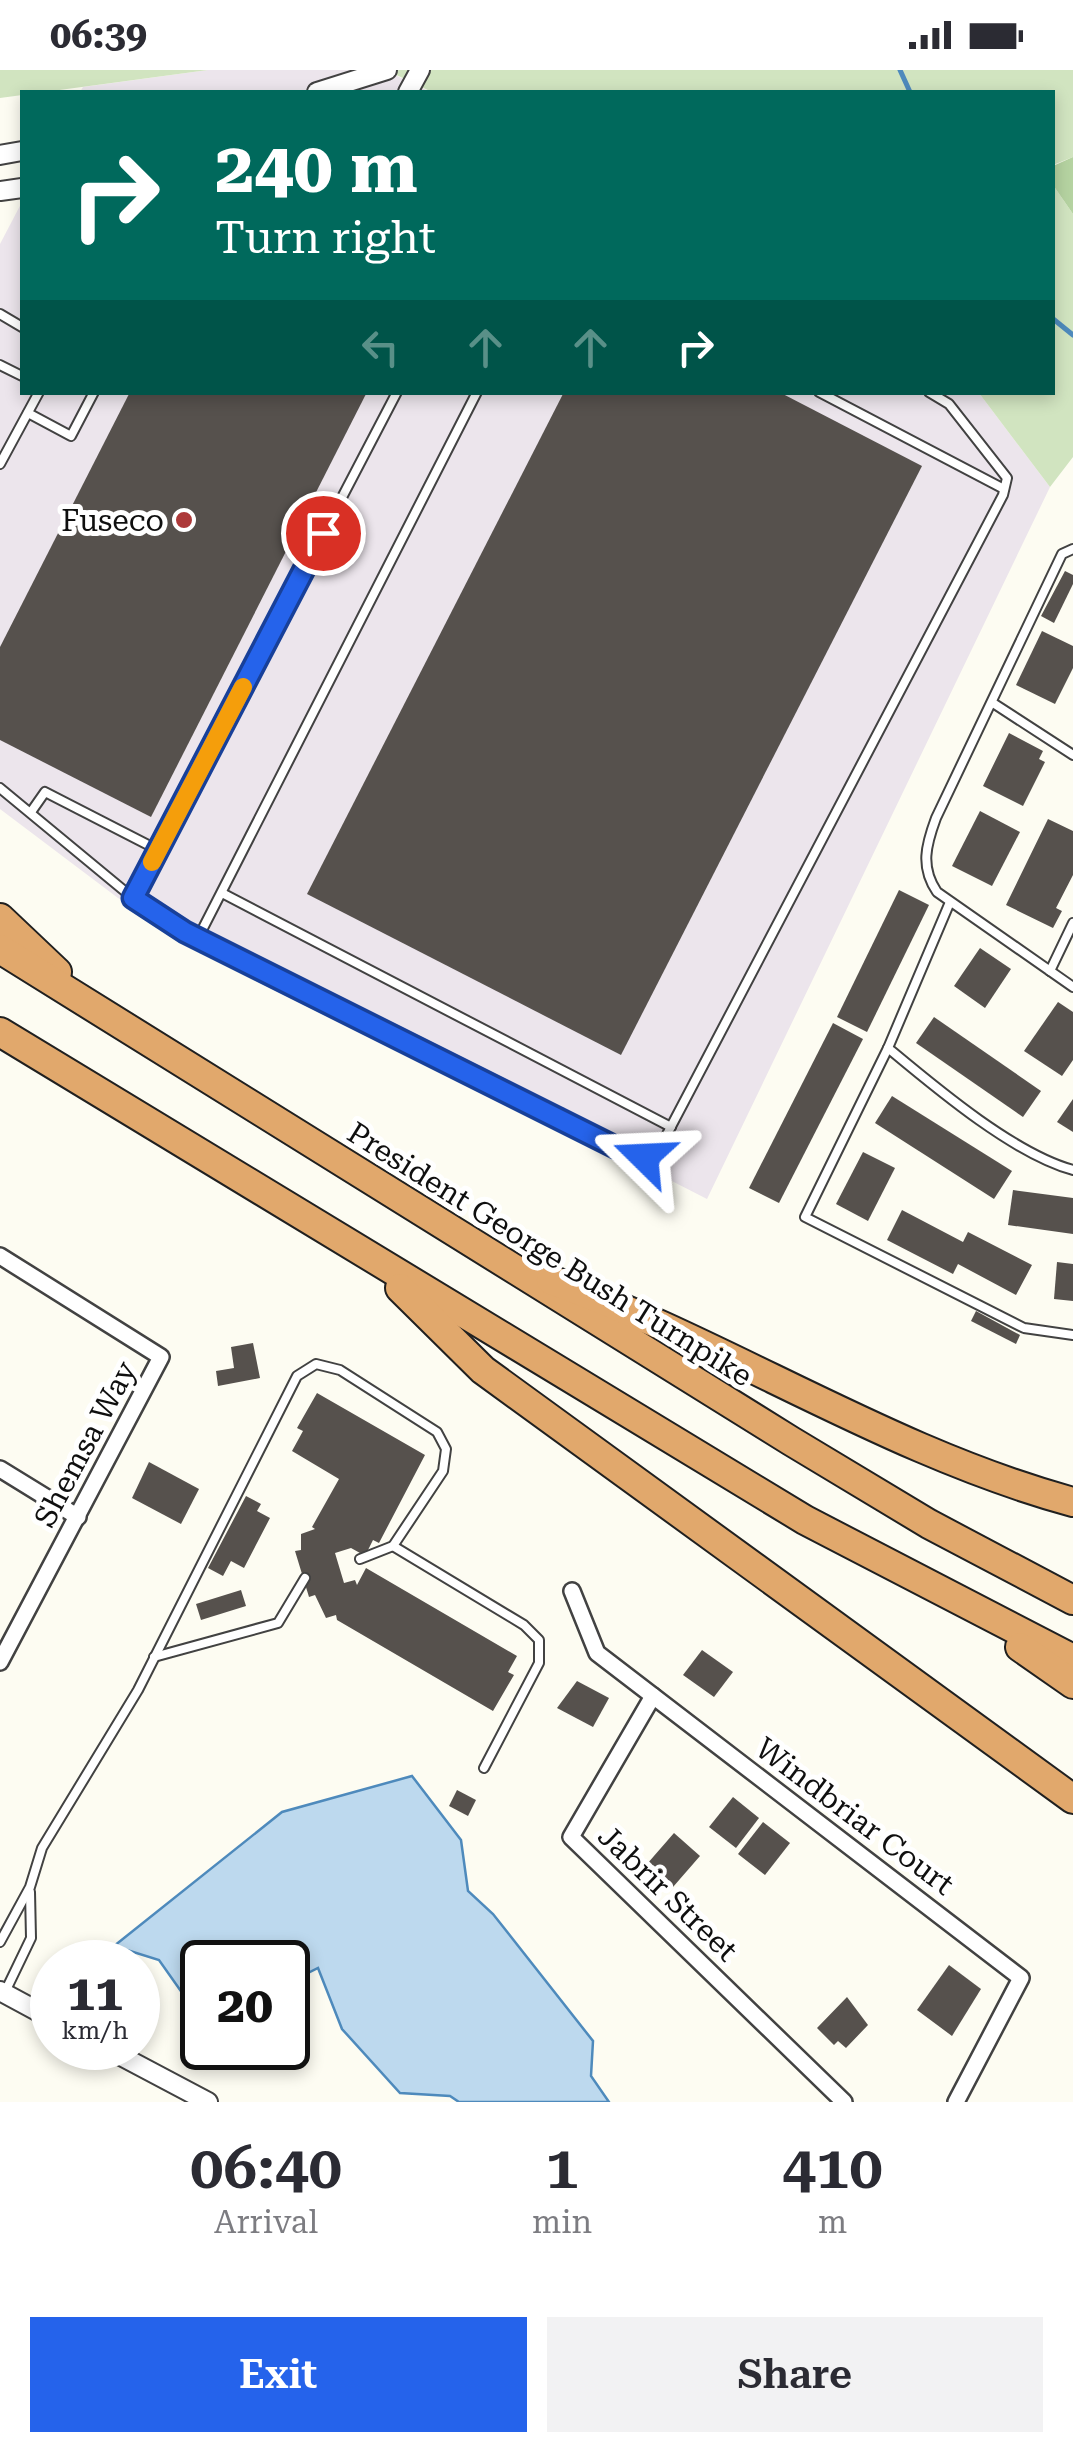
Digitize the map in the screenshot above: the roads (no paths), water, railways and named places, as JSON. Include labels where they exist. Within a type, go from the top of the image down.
[{"type":"highway","points":[[0,918],[98,1010]]},
{"type":"highway","name":"President George Bush Turnpike","points":[[0,949],[892,1502],[1073,1600]]},
{"type":"highway","points":[[0,1032],[805,1520],[1073,1659]]},
{"type":"highway","points":[[0,1049],[65,1073]]},
{"type":"highway","points":[[358,1250],[483,1370],[1073,1800]]},
{"type":"highway","points":[[492,1257],[645,1316],[962,1469],[1073,1502]]},
{"type":"highway","points":[[950,1597],[1073,1684]]},
{"type":"street","points":[[324,90],[387,70]]},
{"type":"street","name":"Shemsa Way","points":[[0,1256],[161,1357],[0,1662]]},
{"type":"street","points":[[0,1469],[78,1517]]},
{"type":"street","name":"Windbriar Court","points":[[572,1591],[597,1653],[1021,1978],[956,2102]]},
{"type":"street","name":"Jabrir Street","points":[[653,1696],[571,1837],[844,2102]]},
{"type":"street","points":[[2,1992],[30,2007]]},
{"type":"street","points":[[148,2070],[208,2102]]},
{"type":"lane","points":[[0,464],[37,395]]},
{"type":"lane","points":[[28,413],[71,436],[92,395]]},
{"type":"lane","points":[[133,898],[395,395]]},
{"type":"lane","points":[[198,938],[475,395]]},
{"type":"lane","points":[[825,395],[1004,489]]},
{"type":"lane","points":[[0,788],[133,898],[198,938],[621,1150],[644,1157],[670,1127],[1004,489],[1007,478],[948,404],[934,395]]},
{"type":"lane","points":[[1073,549],[1062,554],[927,843],[926,871],[937,892],[1073,988]]},
{"type":"lane","points":[[993,703],[1073,755]]},
{"type":"lane","points":[[31,812],[45,792],[158,850]]},
{"type":"lane","points":[[222,893],[670,1127]]},
{"type":"lane","points":[[950,902],[888,1048],[804,1217],[1024,1328],[1073,1335]]},
{"type":"lane","points":[[1050,971],[1073,923]]},
{"type":"lane","points":[[888,1048],[985,1122],[1058,1166],[1073,1170]]},
{"type":"lane","points":[[0,1942],[30,1887],[42,1848],[154,1657],[297,1376],[316,1364],[340,1370],[437,1432],[446,1449],[443,1471],[393,1546],[360,1559]]},
{"type":"lane","points":[[393,1546],[524,1625],[538,1640],[539,1663],[484,1768]]},
{"type":"lane","points":[[154,1657],[278,1622],[305,1578]]},
{"type":"lane","points":[[2,1992],[31,1938],[30,1887]]},
{"type":"water","points":[[412,1776],[461,1840],[468,1891],[493,1914],[593,2041],[591,2076],[609,2102],[459,2102],[450,2096],[400,2093],[342,2029],[318,1968],[310,1972],[310,1940],[180,1940],[180,1990],[160,1961],[160,1940],[122,1940],[282,1812]]},
{"type":"waterway","points":[[900,70],[909,90]]},
{"type":"waterway","points":[[1055,320],[1073,335]]},
{"type":"place","name":"Fuseco","points":[[184,520]]}]
